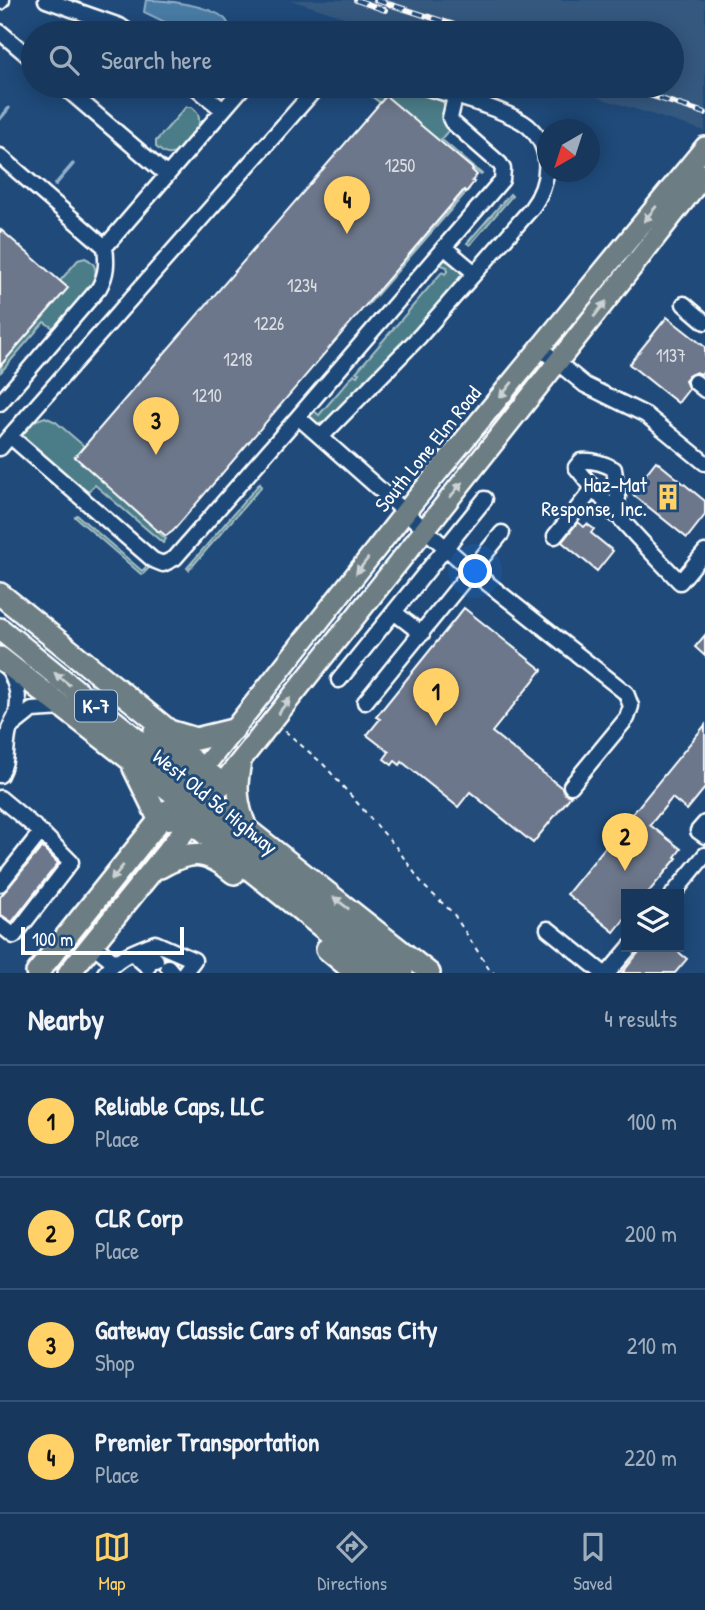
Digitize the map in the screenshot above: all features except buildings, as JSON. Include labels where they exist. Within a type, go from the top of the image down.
[{"type":"highway","points":[[0,594],[169,731],[197,739],[214,737],[233,730]]},
{"type":"highway","points":[[0,610],[191,783],[206,805],[356,954],[387,973]]},
{"type":"highway","name":"West Old 56 Highway","points":[[0,629],[191,783],[206,805]]},
{"type":"highway","name":"West Old 56 Highway","points":[[2,659],[127,757],[191,783]]},
{"type":"highway","name":"K-7","points":[[127,757],[159,819]]},
{"type":"highway","points":[[37,973],[159,819],[191,783]]},
{"type":"highway","points":[[159,819],[176,818],[206,805]]},
{"type":"highway","points":[[69,973],[206,805]]},
{"type":"highway","points":[[155,869],[192,853],[213,858],[229,868],[356,973]]},
{"type":"main road","name":"South Lone Elm Road","points":[[191,783],[406,511],[540,348],[701,161]]},
{"type":"main road","name":"South Lone Elm Road","points":[[206,805],[425,527],[559,363],[701,161]]},
{"type":"main road","points":[[242,760],[237,795],[239,810],[247,829]]},
{"type":"main road","name":"West Old 56 Highway","points":[[206,805],[247,829],[430,973]]},
{"type":"main road","name":"West Old 56 Highway","points":[[206,805],[403,973]]},
{"type":"street","points":[[46,0],[106,21]]},
{"type":"street","points":[[0,32],[21,50]]},
{"type":"street","points":[[77,98],[167,175]]},
{"type":"street","points":[[208,98],[223,110]]},
{"type":"street","points":[[0,403],[99,288],[106,272],[105,247],[233,98]]},
{"type":"street","points":[[0,448],[307,98]]},
{"type":"street","points":[[10,436],[153,560],[163,564],[175,558],[502,180],[504,174],[500,164],[452,122],[450,118],[455,98]]},
{"type":"street","points":[[322,436],[420,337],[538,200],[546,177],[546,157],[536,135],[512,116],[458,98]]},
{"type":"street","points":[[0,156],[105,247]]},
{"type":"street","points":[[444,247],[475,273]]},
{"type":"street","points":[[684,304],[705,322]]},
{"type":"street","points":[[540,348],[585,385],[646,415],[705,463]]},
{"type":"street","points":[[298,416],[446,548],[630,698],[631,706],[626,718],[571,786]]},
{"type":"street","points":[[615,515],[618,497],[614,469],[589,460],[581,461],[576,467],[593,489],[615,515],[680,582],[705,552]]},
{"type":"street","points":[[555,536],[593,489]]},
{"type":"street","points":[[338,680],[485,499]]},
{"type":"street","points":[[365,702],[502,533]]},
{"type":"street","points":[[394,612],[422,634]]},
{"type":"street","points":[[0,775],[6,764],[9,730],[16,716],[18,692],[2,659]]},
{"type":"street","points":[[9,730],[32,710],[64,708]]},
{"type":"street","points":[[0,798],[41,832],[71,862],[14,936],[0,925]]},
{"type":"street","points":[[705,823],[698,831],[705,836]]},
{"type":"street","points":[[0,884],[41,832]]},
{"type":"street","points":[[677,889],[705,855]]},
{"type":"street","points":[[548,929],[606,973],[625,952]]},
{"type":"street","points":[[93,945],[110,967],[155,943],[194,960],[184,973]]},
{"type":"street","points":[[138,950],[154,950],[161,967]]},
{"type":"path","points":[[280,727],[341,783],[396,847],[424,886],[453,914],[494,973]]},
{"type":"shaded area","points":[[146,0],[175,2],[217,13],[227,21],[163,21],[144,12]]},
{"type":"shaded area","points":[[290,0],[705,0],[705,131],[599,98],[684,98],[684,21],[357,21]]},
{"type":"green space","points":[[375,98],[433,98],[442,101],[449,130],[441,139],[482,174],[481,175]]},
{"type":"green space","points":[[186,107],[192,107],[197,113],[198,128],[183,148],[171,154],[165,153],[156,147],[156,141]]},
{"type":"green space","points":[[467,188],[469,189],[368,305],[366,304]]},
{"type":"green space","points":[[510,194],[512,196],[470,245],[467,243]]},
{"type":"green space","points":[[85,258],[93,264],[95,273],[78,304],[55,329],[44,322],[0,373],[2,364],[67,287],[60,281],[78,260]]},
{"type":"green space","points":[[443,260],[455,265],[461,273],[457,285],[410,338],[364,380],[364,384],[324,423],[316,423],[310,413],[313,410],[319,415],[354,374],[357,376],[359,373],[356,372],[442,272],[445,274],[448,270],[439,264]]},
{"type":"green space","points":[[45,417],[56,422],[84,446],[75,457],[150,522],[166,539],[163,543],[95,485],[86,493],[24,439],[23,433],[31,422]]},
{"type":"green space","points":[[260,483],[261,487],[189,570],[187,568]]},
{"type":"green space","points":[[77,515],[142,571],[148,565],[151,566],[142,575],[75,517]]},
{"type":"waterway","points":[[0,119],[9,108]]},
{"type":"waterway","points":[[55,185],[73,164]]},
{"type":"railway","points":[[356,0],[385,10]]},
{"type":"railway","points":[[376,0],[442,21]]},
{"type":"railway","points":[[658,98],[705,113]]},
{"type":"place","name":"Premier Transportation","points":[[347,234]]},
{"type":"place","name":"Gateway Classic Cars of Kansas City","points":[[156,455]]},
{"type":"place","name":"Haz-Mat Response, Inc.","points":[[668,497]]},
{"type":"place","name":"Reliable Caps, LLC","points":[[436,726]]},
{"type":"place","name":"CLR Corp","points":[[625,871]]}]
